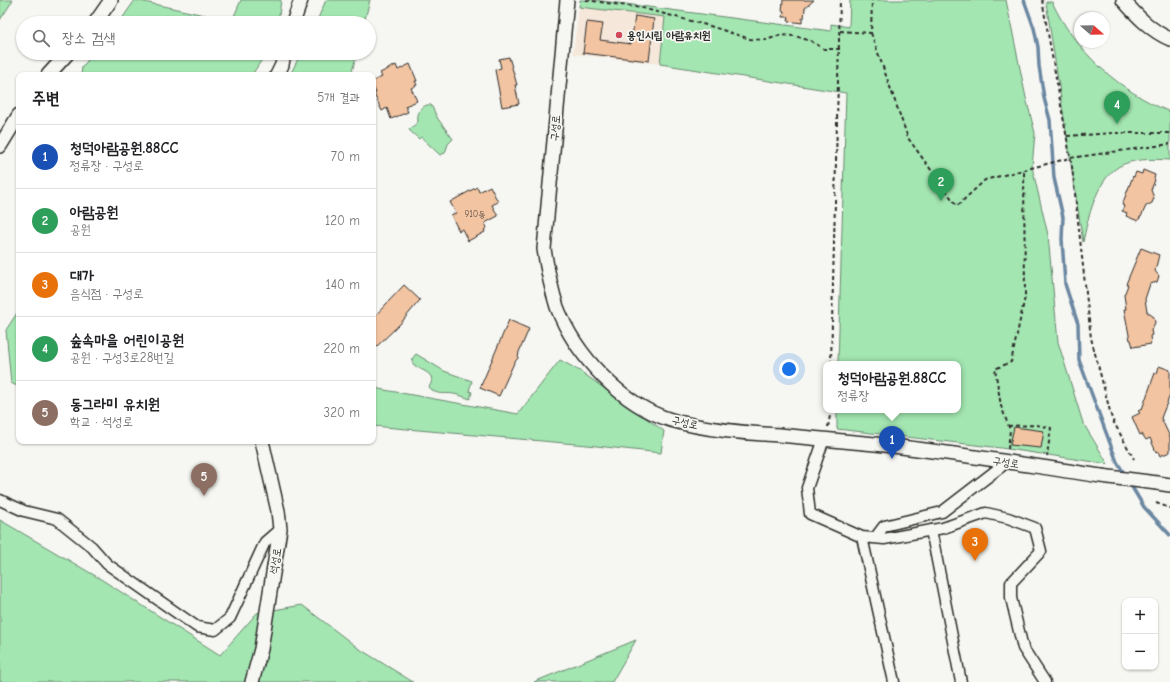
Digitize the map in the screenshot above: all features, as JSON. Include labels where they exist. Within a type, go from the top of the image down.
[{"type":"street","points":[[100,16],[112,0]]},
{"type":"street","points":[[295,16],[301,0]]},
{"type":"street","name":"구성로","points":[[567,0],[544,249],[549,280],[558,308],[576,344],[601,374],[616,388],[654,413],[689,424],[722,430],[824,439],[940,452],[1164,484]]},
{"type":"street","points":[[1123,0],[1146,24],[1170,39]]},
{"type":"street","points":[[51,72],[62,60]]},
{"type":"street","points":[[278,72],[283,60]]},
{"type":"street","points":[[0,146],[16,120]]},
{"type":"street","points":[[824,439],[807,488],[810,514],[862,537],[884,539],[942,528],[986,513],[1008,518],[1035,528],[1041,550],[1011,583],[1011,598],[1023,648],[1045,682]]},
{"type":"street","name":"석성로","points":[[252,682],[261,648],[280,529],[278,511],[263,444]]},
{"type":"street","points":[[876,538],[884,526],[942,512],[1007,462]]},
{"type":"street","points":[[0,500],[24,511],[57,519],[92,547],[107,564],[197,627],[215,630],[230,618],[265,542],[280,529]]},
{"type":"street","points":[[931,530],[961,682]]},
{"type":"street","points":[[862,537],[894,682]]},
{"type":"path","points":[[586,0],[642,8],[710,26],[750,40],[766,40],[781,35],[795,36],[811,41],[824,49],[840,49]]},
{"type":"path","points":[[831,361],[840,49],[840,0]]},
{"type":"path","points":[[872,0],[871,33],[908,138],[957,206],[985,180],[1070,158],[1170,144]]},
{"type":"path","points":[[1042,0],[1067,136],[1091,338],[1112,419],[1134,459]]},
{"type":"path","points":[[840,31],[871,33]]},
{"type":"path","points":[[1067,136],[1114,133],[1170,133]]},
{"type":"path","points":[[1007,462],[1010,430],[1001,406],[994,369],[1011,362],[1025,297],[1024,169]]},
{"type":"path","points":[[824,439],[830,423],[831,413]]},
{"type":"path","points":[[1008,426],[1037,425],[1051,428],[1045,468]]},
{"type":"path","points":[[1156,503],[1170,508]]},
{"type":"shaded area","name":"용인시립 아람유치원","points":[[579,7],[665,17],[660,64],[573,54]]},
{"type":"green space","points":[[0,0],[13,0],[0,20]]},
{"type":"green space","points":[[135,0],[209,16],[124,16]]},
{"type":"green space","points":[[241,0],[281,0],[279,16],[234,16]]},
{"type":"green space","points":[[326,0],[370,0],[366,16],[319,16]]},
{"type":"green space","points":[[580,0],[595,0],[831,31],[831,24],[849,27],[850,0],[1006,0],[1026,98],[1035,133],[1032,167],[1048,235],[1058,342],[1083,423],[1108,464],[1001,448],[837,429],[837,413],[961,413],[961,361],[838,361],[846,93],[660,64],[665,17],[579,7]]},
{"type":"green space","points":[[1046,2],[1052,2],[1074,38],[1074,48],[1082,48],[1100,68],[1133,93],[1170,112],[1170,160],[1150,159],[1130,162],[1118,167],[1110,173],[1104,181],[1090,211],[1083,242]]},
{"type":"green space","points":[[88,60],[262,60],[254,72],[81,72],[82,67]]},
{"type":"green space","points":[[298,60],[355,60],[352,72],[292,72]]},
{"type":"green space","points":[[427,105],[431,105],[438,119],[453,139],[448,144],[445,153],[440,155],[421,137],[419,139],[409,130],[418,122],[418,114],[420,110]]},
{"type":"green space","points":[[16,315],[16,386],[11,383],[6,330]]},
{"type":"green space","points":[[416,354],[444,371],[472,381],[469,391],[472,392],[470,399],[454,394],[438,393],[432,390],[429,387],[432,381],[430,376],[427,372],[413,364],[412,359]]},
{"type":"green space","points":[[560,360],[580,371],[664,431],[661,453],[376,426],[376,388],[518,414]]},
{"type":"green space","points":[[0,520],[99,578],[220,655],[257,613],[302,605],[358,648],[413,682],[0,682]]},
{"type":"green space","points":[[636,640],[612,682],[534,682]]},
{"type":"building","points":[[783,0],[814,0],[805,8],[802,23],[788,21],[789,17],[783,17]]},
{"type":"building","points":[[635,16],[654,19],[649,61],[583,53],[587,22],[603,24],[600,40],[631,44]]},
{"type":"building","points":[[509,57],[517,85],[515,85],[519,104],[502,107],[495,70],[501,68],[499,59]]},
{"type":"building","points":[[410,64],[417,81],[415,81],[417,85],[411,88],[417,101],[405,106],[408,112],[391,119],[387,108],[382,111],[376,98],[376,80],[382,77],[380,73],[396,65],[398,70]]},
{"type":"building","points":[[1143,170],[1155,175],[1155,180],[1151,190],[1154,198],[1152,203],[1146,206],[1138,221],[1126,216],[1127,213],[1122,211],[1124,206],[1122,205],[1133,176],[1134,177],[1136,172],[1142,174]]},
{"type":"building","points":[[490,186],[498,202],[492,205],[498,216],[485,223],[487,228],[484,230],[485,232],[468,241],[462,229],[459,231],[451,215],[456,213],[450,202],[477,187],[479,192]]},
{"type":"building","points":[[1141,248],[1159,255],[1155,271],[1159,276],[1157,282],[1150,284],[1145,299],[1147,312],[1154,317],[1155,323],[1151,330],[1151,344],[1133,347],[1130,340],[1124,309],[1126,309],[1124,295],[1128,285],[1126,284]]},
{"type":"building","points":[[404,285],[420,300],[400,324],[376,347],[376,315]]},
{"type":"building","points":[[509,320],[529,329],[518,358],[514,363],[499,396],[480,388]]},
{"type":"building","points":[[1159,366],[1170,370],[1170,395],[1161,418],[1170,437],[1170,452],[1160,456],[1158,451],[1156,452],[1150,438],[1146,440],[1142,434],[1140,435],[1132,417],[1140,413],[1138,411],[1142,409]]},
{"type":"building","points":[[1014,427],[1044,431],[1041,448],[1010,445]]},
{"type":"waterway","points":[[1024,0],[1034,28],[1038,47],[1039,66],[1044,98],[1050,120],[1054,178],[1063,217],[1062,239],[1065,284],[1078,324],[1079,360],[1117,462],[1125,475]]},
{"type":"waterway","points":[[1129,482],[1144,507],[1170,535]]},
{"type":"place","name":"용인시립 아람유치원","points":[[619,35]]},
{"type":"place","name":"숲속마을 어린이공원","points":[[1117,124]]},
{"type":"place","name":"아람공원","points":[[941,201]]},
{"type":"place","name":"청덕아람공원.88CC","points":[[892,459]]},
{"type":"place","name":"동그라미 유치원","points":[[204,496]]},
{"type":"place","name":"대가","points":[[975,561]]}]
